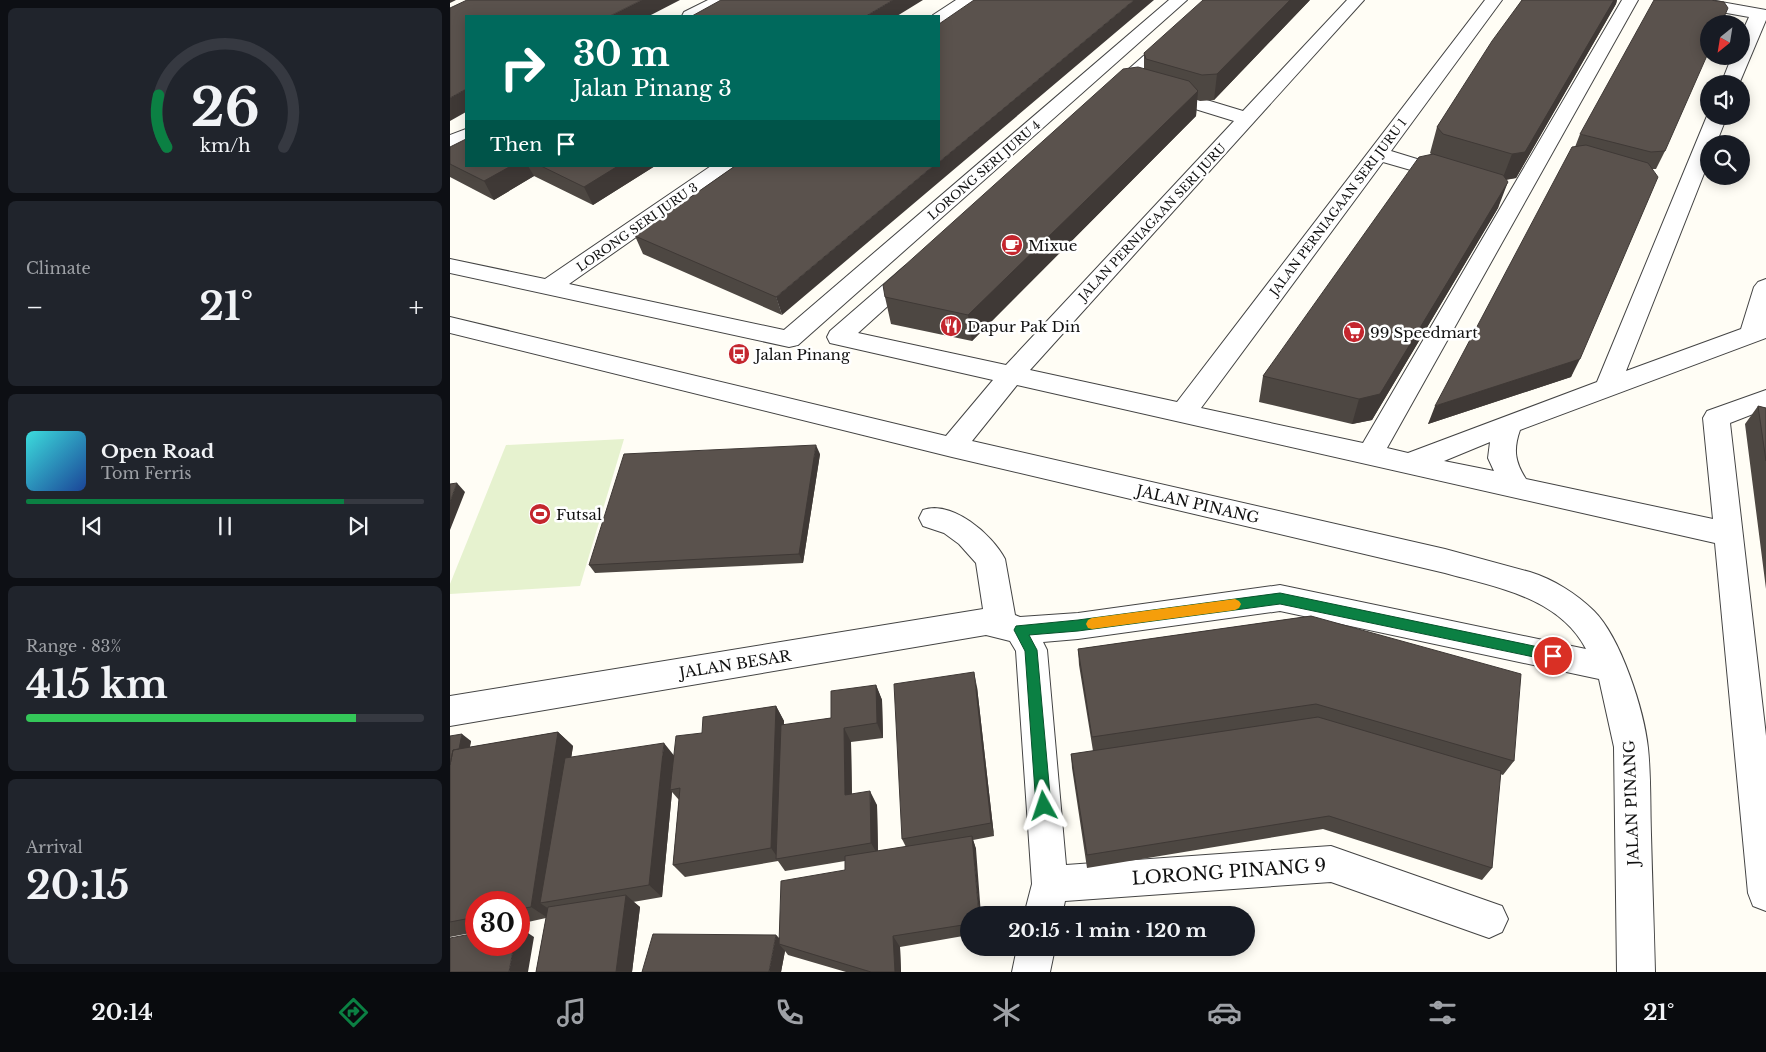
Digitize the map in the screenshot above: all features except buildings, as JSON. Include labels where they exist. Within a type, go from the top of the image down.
[{"type":"street","points":[[692,15],[721,0]]},
{"type":"street","points":[[940,18],[967,0]]},
{"type":"street","name":"LORONG SERI JURU 4","points":[[549,287],[789,339],[1179,0]]},
{"type":"street","points":[[1096,108],[1217,0]]},
{"type":"street","name":"JALAN PERNIAGAAN SERI JURU","points":[[952,447],[1011,375],[1356,0]]},
{"type":"street","name":"JALAN PERNIAGAAN SERI JURU 1","points":[[1183,413],[1494,0]]},
{"type":"street","points":[[1370,455],[1508,193],[1630,0]]},
{"type":"street","points":[[1682,0],[1762,14],[1734,75]]},
{"type":"street","points":[[1125,82],[1247,119]]},
{"type":"street","points":[[1607,388],[1713,125]]},
{"type":"street","points":[[450,143],[465,136]]},
{"type":"street","points":[[1378,154],[1471,182]]},
{"type":"street","name":"LORONG SERI JURU 3","points":[[549,287],[724,167]]},
{"type":"street","points":[[927,258],[840,337],[1728,534]]},
{"type":"street","points":[[450,266],[549,287]]},
{"type":"street","points":[[1408,464],[1509,424],[1759,331],[1766,287]]},
{"type":"street","name":"JALAN PINANG","points":[[450,325],[952,447],[1445,561],[1530,584],[1561,602],[1584,621],[1595,636],[1611,668],[1622,704],[1631,747],[1636,972]]},
{"type":"street","points":[[1766,399],[1716,418],[1766,893]]},
{"type":"street","points":[[1509,424],[1501,445],[1503,468],[1518,488]]},
{"type":"street","points":[[933,518],[954,525],[970,536],[990,559],[1011,628],[1031,650],[1046,899]]},
{"type":"street","name":"JALAN BESAR","points":[[450,712],[986,622],[1011,628],[1078,626],[1280,598],[1611,668]]},
{"type":"street","name":"LORONG PINANG 9","points":[[1046,899],[1331,864],[1489,919]]},
{"type":"street","points":[[1031,972],[1034,956]]},
{"type":"green space","name":"Futsal","points":[[624,439],[580,586],[450,594],[450,584],[506,445]]},
{"type":"slow traffic","points":[[1092,624],[1235,604]]},
{"type":"place","name":"Mixue","points":[[1012,245]]},
{"type":"place","name":"Dapur Pak Din","points":[[951,326]]},
{"type":"place","name":"99 Speedmart","points":[[1354,332]]},
{"type":"place","name":"Jalan Pinang","points":[[739,354]]},
{"type":"place","name":"Futsal","points":[[540,514]]},
{"type":"route","points":[[1044,806],[1031,650],[1020,630],[1078,626],[1280,598],[1553,656]]}]
